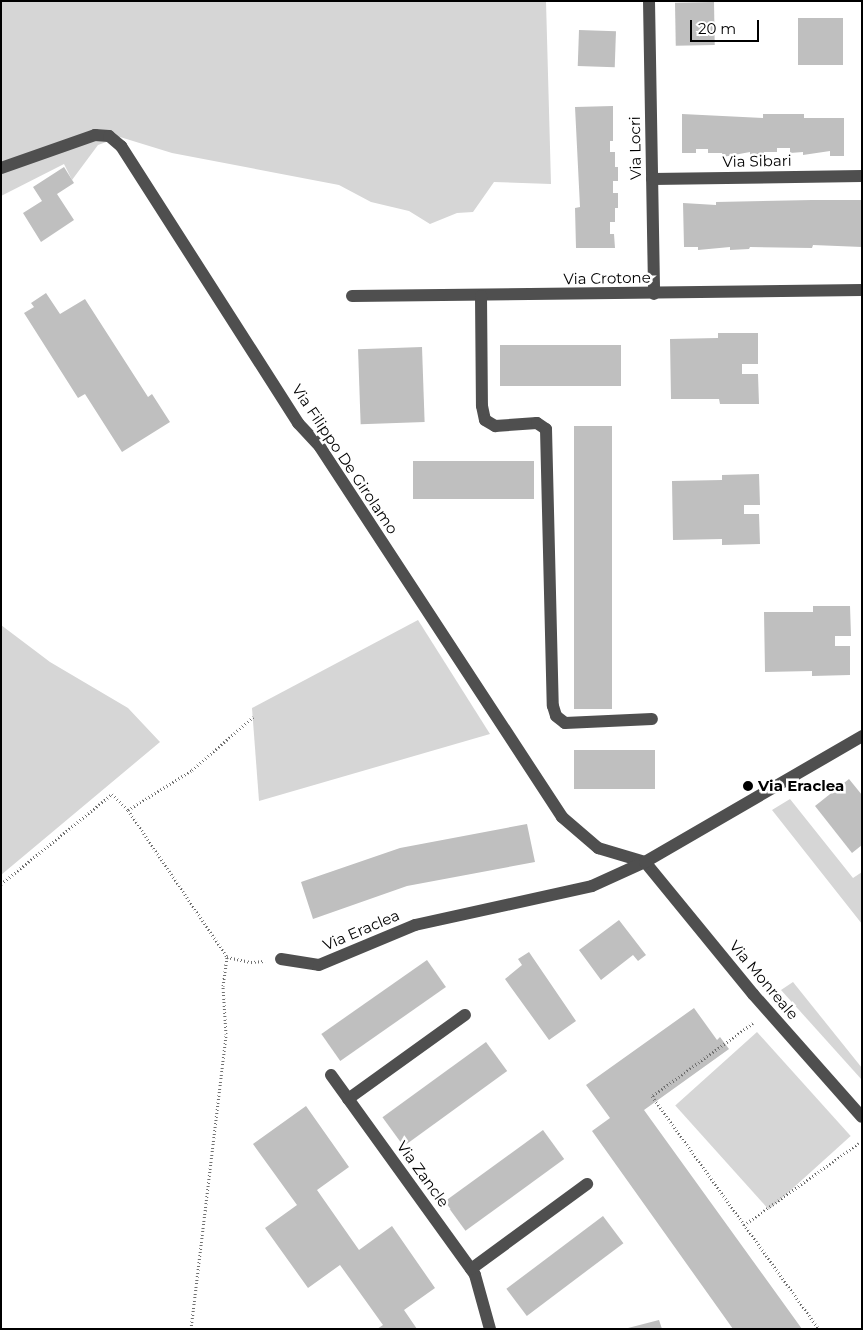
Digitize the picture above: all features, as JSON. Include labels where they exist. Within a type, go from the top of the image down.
[{"type":"street","name":"Via Locri","points":[[649,1],[654,294]]},
{"type":"street","name":"Via Filippo De Girolamo","points":[[1,168],[95,135],[110,136],[121,146],[298,422],[320,447],[562,817],[598,848],[645,862]]},
{"type":"street","name":"Via Sibari","points":[[652,179],[862,176]]},
{"type":"street","name":"Via Crotone","points":[[352,296],[654,294],[862,290]]},
{"type":"street","points":[[480,296],[482,406],[485,420],[495,426],[537,423],[546,429],[553,706],[556,716],[565,723],[652,719]]},
{"type":"street","name":"Via Eraclea","points":[[281,959],[319,965],[415,925],[592,886],[645,862],[862,736]]},
{"type":"street","name":"Via Monreale","points":[[645,862],[754,994],[862,1117]]},
{"type":"street","points":[[348,1099],[465,1015]]},
{"type":"street","name":"Via Zancle","points":[[331,1075],[471,1269],[490,1329]]},
{"type":"street","points":[[471,1269],[587,1184]]},
{"type":"path","points":[[128,810],[192,770],[253,717]]},
{"type":"path","points":[[1,884],[112,794],[128,810],[227,957],[223,986],[226,1034],[191,1329]]},
{"type":"path","points":[[227,957],[251,962],[281,959]]},
{"type":"path","points":[[753,1023],[652,1096],[819,1329]]},
{"type":"path","points":[[744,1225],[859,1143]]},
{"type":"shaded area","points":[[1,1],[546,1],[551,184],[494,182],[473,212],[457,213],[430,224],[409,211],[371,202],[339,185],[172,153],[120,137],[98,145],[72,180],[64,164],[1,196]]},
{"type":"shaded area","points":[[418,620],[490,734],[259,801],[252,708]]},
{"type":"shaded area","points":[[1,625],[50,662],[128,708],[160,742],[1,875]]},
{"type":"shaded area","points":[[790,799],[853,878],[862,872],[862,924],[772,810]]},
{"type":"shaded area","points":[[793,982],[862,1068],[862,1080],[781,990]]},
{"type":"shaded area","points":[[757,1032],[851,1136],[769,1210],[675,1106]]},
{"type":"building","points":[[714,2],[715,45],[676,46],[675,3]]},
{"type":"building","points":[[798,18],[843,18],[843,65],[798,65]]},
{"type":"building","points":[[579,30],[616,31],[615,67],[578,66]]},
{"type":"building","points":[[613,106],[613,141],[610,141],[610,152],[615,152],[615,167],[618,167],[618,181],[613,181],[613,193],[618,193],[618,208],[615,208],[615,222],[610,222],[610,234],[614,234],[615,248],[576,248],[575,208],[580,207],[575,107]]},
{"type":"building","points":[[682,114],[763,118],[763,114],[804,114],[804,118],[844,118],[844,156],[830,156],[830,151],[803,155],[803,152],[790,153],[790,148],[777,148],[777,152],[764,152],[764,156],[750,156],[750,152],[723,157],[722,153],[708,153],[708,149],[696,149],[696,153],[682,153]]},
{"type":"building","points":[[64,167],[74,183],[57,194],[74,220],[41,242],[23,213],[42,201],[33,187]]},
{"type":"building","points":[[862,200],[862,247],[813,245],[812,248],[750,247],[749,249],[730,250],[730,247],[698,250],[698,247],[684,247],[683,203],[716,205],[716,202]]},
{"type":"building","points":[[46,293],[60,314],[85,299],[148,397],[152,394],[170,422],[122,452],[85,394],[78,398],[24,313],[34,307],[31,303]]},
{"type":"building","points":[[718,333],[758,333],[758,364],[742,364],[742,374],[758,374],[759,404],[720,404],[719,399],[671,399],[670,339],[718,338]]},
{"type":"building","points":[[500,345],[621,345],[621,386],[500,386]]},
{"type":"building","points":[[422,347],[425,422],[361,424],[358,349]]},
{"type":"building","points":[[574,426],[612,426],[612,709],[574,709]]},
{"type":"building","points":[[413,461],[534,461],[534,499],[413,499]]},
{"type":"building","points":[[759,474],[760,505],[744,505],[744,514],[759,514],[760,544],[722,545],[722,539],[673,540],[672,481],[722,480],[722,475]]},
{"type":"building","points":[[813,606],[850,606],[851,636],[835,636],[835,646],[850,646],[850,675],[812,676],[812,671],[765,672],[764,612],[813,612]]},
{"type":"building","points":[[574,750],[655,750],[655,789],[574,789]]},
{"type":"building","points":[[849,779],[862,795],[862,845],[852,853],[815,806]]},
{"type":"building","points":[[527,824],[535,862],[407,886],[313,919],[301,882],[400,848]]},
{"type":"building","points":[[619,920],[646,955],[638,961],[633,955],[601,980],[579,950]]},
{"type":"building","points":[[529,952],[576,1021],[549,1040],[505,979],[522,965],[518,959]]},
{"type":"building","points":[[427,960],[446,987],[340,1061],[321,1034]]},
{"type":"building","points":[[694,1008],[717,1040],[720,1037],[729,1049],[644,1110],[802,1329],[733,1329],[592,1131],[610,1118],[586,1085]]},
{"type":"building","points":[[486,1042],[507,1071],[404,1146],[382,1117]]},
{"type":"building","points":[[306,1106],[349,1167],[317,1190],[359,1250],[392,1226],[435,1288],[404,1310],[417,1329],[377,1329],[383,1325],[340,1265],[308,1288],[265,1228],[297,1205],[253,1144]]},
{"type":"building","points":[[543,1130],[564,1159],[465,1231],[444,1202]]},
{"type":"building","points":[[603,1216],[623,1243],[527,1316],[506,1289]]},
{"type":"building","points":[[659,1320],[662,1329],[628,1329],[628,1328]]},
{"type":"place","name":"Via Eraclea","points":[[748,786]]}]
